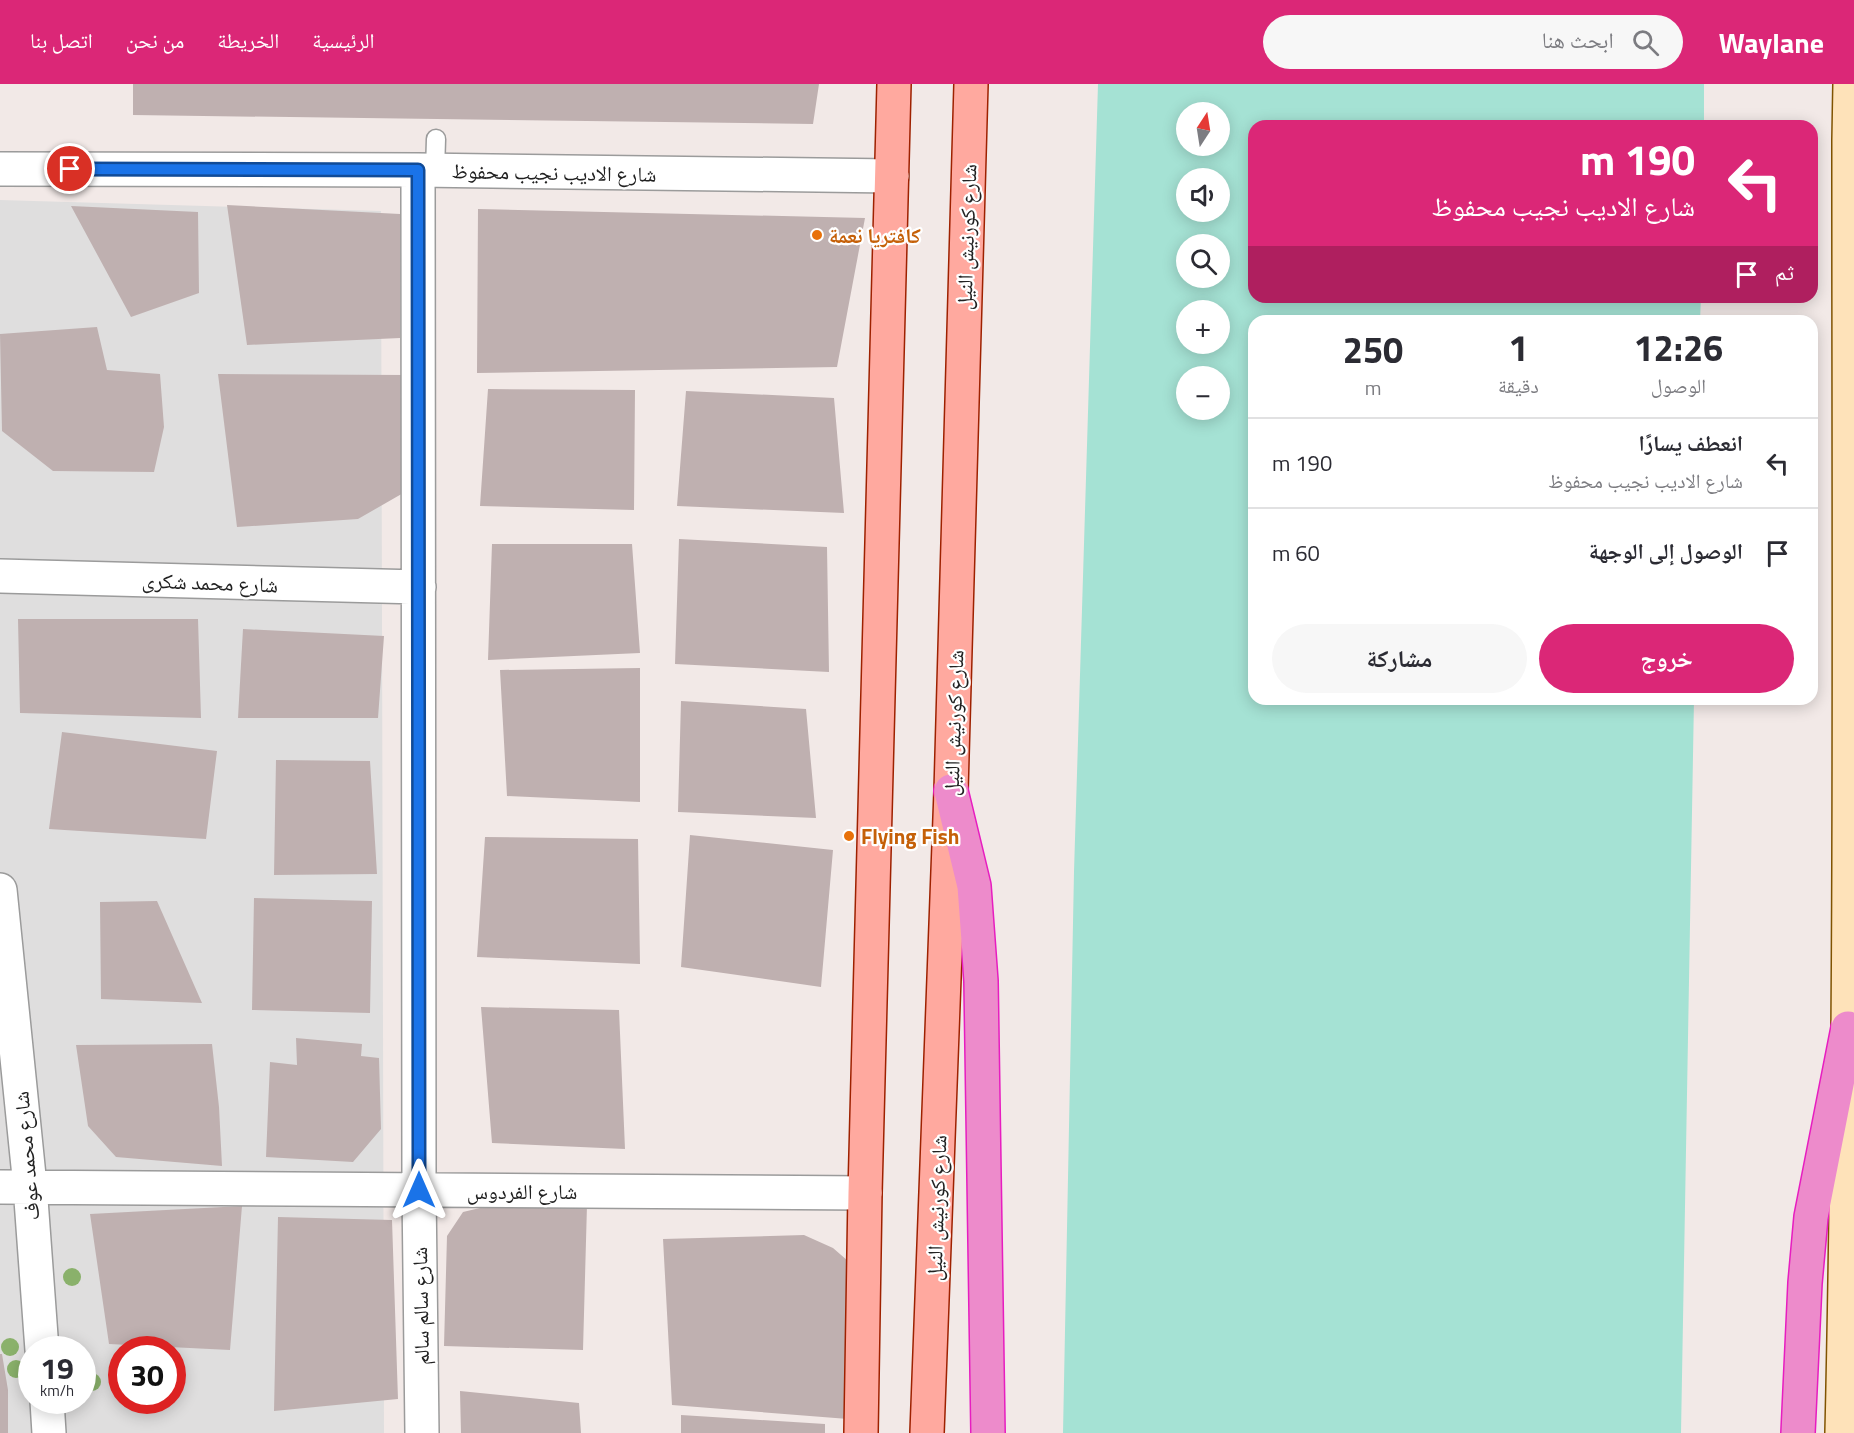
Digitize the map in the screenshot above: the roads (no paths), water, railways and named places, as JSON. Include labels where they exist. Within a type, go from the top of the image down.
[{"type":"highway","points":[[951,791],[974,886],[981,981],[988,1433]]},
{"type":"highway","points":[[1798,1433],[1805,1283],[1811,1217],[1848,1028]]},
{"type":"main road","points":[[861,1433],[865,1193],[894,84]]},
{"type":"main road","name":"شارع كورنيش النيل","points":[[927,1433],[951,791],[971,84]]},
{"type":"street","points":[[1842,1433],[1851,1184],[1848,1028],[1851,84]]},
{"type":"street","name":"شارع الاديب نجيب محفوظ","points":[[0,169],[427,170],[892,176]]},
{"type":"street","name":"شارع سالم سالم","points":[[422,1433],[419,1190],[419,588],[427,170]]},
{"type":"street","name":"شارع محمد شكرى","points":[[0,576],[419,588]]},
{"type":"street","name":"شارع محمد عوف","points":[[0,891],[15,1186],[40,1336]]},
{"type":"street","name":"شارع الفردوس","points":[[15,1186],[865,1193]]},
{"type":"street","points":[[47,1414],[49,1433]]},
{"type":"lane","points":[[427,170],[436,139]]},
{"type":"place","name":"كافتريا نعمة","points":[[817,235]]},
{"type":"place","name":"Flying Fish","points":[[849,836]]}]
